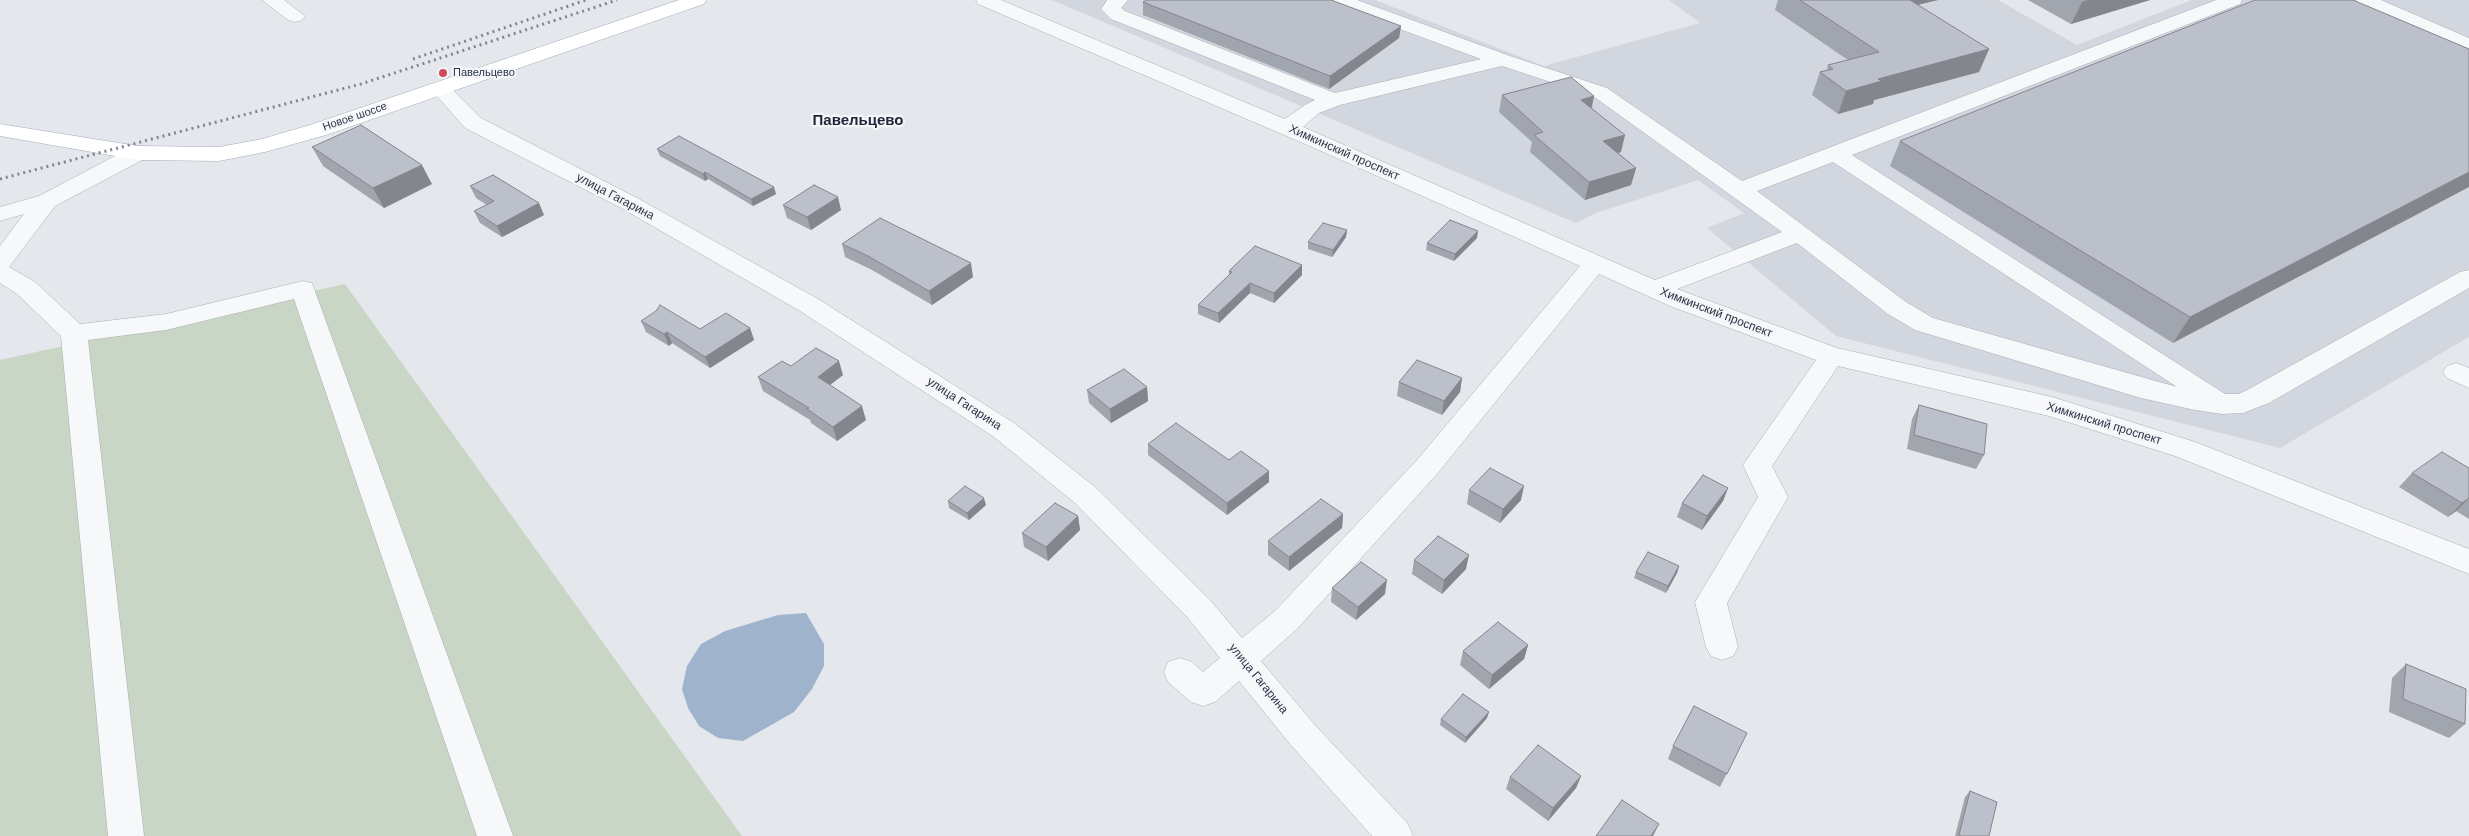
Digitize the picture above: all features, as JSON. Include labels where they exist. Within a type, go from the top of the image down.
[{"type":"main road","name":"Новое шоссе","points":[[0,130],[138,153],[219,154],[265,145],[318,130],[697,0]]},
{"type":"street","points":[[271,0],[295,16]]},
{"type":"street","name":"Химкинский проспект","points":[[985,0],[1288,128],[1654,289],[1752,328],[1832,356],[2052,407],[2185,450],[2469,562]]},
{"type":"street","points":[[1119,0],[1115,2],[1111,9],[1118,15],[1333,100]]},
{"type":"street","points":[[1340,0],[1503,60],[1600,92],[1740,190],[1897,308],[1924,324],[2151,391],[2196,401],[2222,404],[2243,403],[2259,396],[2469,278]]},
{"type":"street","points":[[1740,190],[2233,0]]},
{"type":"street","points":[[2365,0],[2469,45]]},
{"type":"street","points":[[1288,128],[1312,109],[1333,100],[1503,60]]},
{"type":"street","name":"улица Гагарина","points":[[440,88],[472,123],[631,204],[809,305],[1004,430],[1085,495],[1199,609],[1302,734],[1395,836]]},
{"type":"street","points":[[0,214],[47,201],[138,153]]},
{"type":"street","points":[[1836,154],[2222,404]]},
{"type":"street","points":[[0,262],[47,201]]},
{"type":"street","points":[[1654,289],[1800,234]]},
{"type":"street","points":[[1180,672],[1203,692],[1286,620],[1427,467],[1595,263]]},
{"type":"street","points":[[0,272],[26,288],[74,333],[126,836]]},
{"type":"street","points":[[74,333],[166,322],[303,289],[495,836]]},
{"type":"street","points":[[1722,647],[1711,602],[1772,497],[1757,465],[1832,356]]},
{"type":"shaded area","points":[[1052,0],[1375,0],[1544,66],[1700,23],[1669,0],[1998,0],[2077,45],[2192,0],[2469,0],[2469,337],[2280,448],[1836,336],[1707,228],[1744,213],[1698,180],[1596,213],[1576,223]]},
{"type":"green space","points":[[345,284],[742,836],[0,836],[0,360]]},
{"type":"water","points":[[806,613],[824,644],[824,666],[812,689],[794,712],[743,741],[718,738],[699,726],[688,708],[682,689],[687,666],[701,644],[725,631],[778,615]]},
{"type":"building","points":[[1147,0],[1331,0],[1401,26],[1330,76],[1143,2]]},
{"type":"building","points":[[1800,0],[1910,0],[1989,49],[1878,79],[1882,81],[1846,91],[1820,72],[1833,69],[1828,65],[1879,52]]},
{"type":"building","points":[[2255,0],[2353,0],[2469,49],[2469,172],[2190,317],[1900,141]]},
{"type":"building","points":[[1571,77],[1594,96],[1581,100],[1625,135],[1603,141],[1636,168],[1589,182],[1534,135],[1543,132],[1502,95]]},
{"type":"building","points":[[361,125],[422,165],[373,188],[312,147]]},
{"type":"building","points":[[679,136],[774,187],[751,199],[705,172],[703,174],[657,149]]},
{"type":"building","points":[[493,175],[539,203],[497,226],[474,211],[494,201],[470,186]]},
{"type":"building","points":[[814,185],[838,197],[807,217],[783,205]]},
{"type":"building","points":[[880,218],[971,263],[929,291],[868,256],[842,244]]},
{"type":"building","points":[[1450,220],[1478,231],[1455,254],[1427,243]]},
{"type":"building","points":[[1323,223],[1347,230],[1333,250],[1308,242]]},
{"type":"building","points":[[1255,246],[1302,265],[1274,293],[1250,283],[1218,313],[1198,305],[1232,272],[1229,271]]},
{"type":"building","points":[[660,305],[700,329],[726,313],[750,328],[705,357],[667,332],[664,334],[641,321],[656,311]]},
{"type":"building","points":[[816,348],[839,361],[818,377],[862,406],[833,427],[807,409],[809,408],[758,377],[782,361],[791,366]]},
{"type":"building","points":[[1417,360],[1462,378],[1444,401],[1399,382]]},
{"type":"building","points":[[1124,369],[1147,387],[1110,409],[1087,390]]},
{"type":"building","points":[[1919,405],[1987,424],[1984,455],[1914,435]]},
{"type":"building","points":[[1176,423],[1229,460],[1241,451],[1269,471],[1227,503],[1148,444]]},
{"type":"building","points":[[2442,452],[2469,468],[2469,498],[2462,503],[2412,473]]},
{"type":"building","points":[[1490,468],[1524,486],[1503,509],[1469,490]]},
{"type":"building","points":[[1703,475],[1728,488],[1707,516],[1682,503]]},
{"type":"building","points":[[965,486],[984,498],[967,513],[948,501]]},
{"type":"building","points":[[1321,499],[1343,514],[1289,557],[1268,541]]},
{"type":"building","points":[[1055,503],[1078,516],[1046,547],[1022,533]]},
{"type":"building","points":[[1438,536],[1469,555],[1444,580],[1414,560]]},
{"type":"building","points":[[1648,552],[1679,566],[1668,586],[1636,572]]},
{"type":"building","points":[[1361,562],[1387,580],[1358,607],[1332,588]]},
{"type":"building","points":[[1498,622],[1528,645],[1492,675],[1463,651]]},
{"type":"building","points":[[2406,664],[2466,689],[2465,724],[2403,699]]},
{"type":"building","points":[[1463,694],[1489,712],[1466,737],[1441,719]]},
{"type":"building","points":[[1694,706],[1747,733],[1727,774],[1673,746]]},
{"type":"building","points":[[1538,745],[1581,776],[1553,808],[1510,777]]},
{"type":"building","points":[[1970,791],[1997,802],[1989,836],[1959,835]]},
{"type":"building","points":[[1622,800],[1659,824],[1651,836],[1596,836]]},
{"type":"railway","points":[[413,59],[586,0]]},
{"type":"railway","points":[[0,179],[361,84],[617,0]]},
{"type":"place","name":"Павельцево","points":[[443,73]]},
{"type":"district","name":"Павельцево","points":[[858,121]]}]
